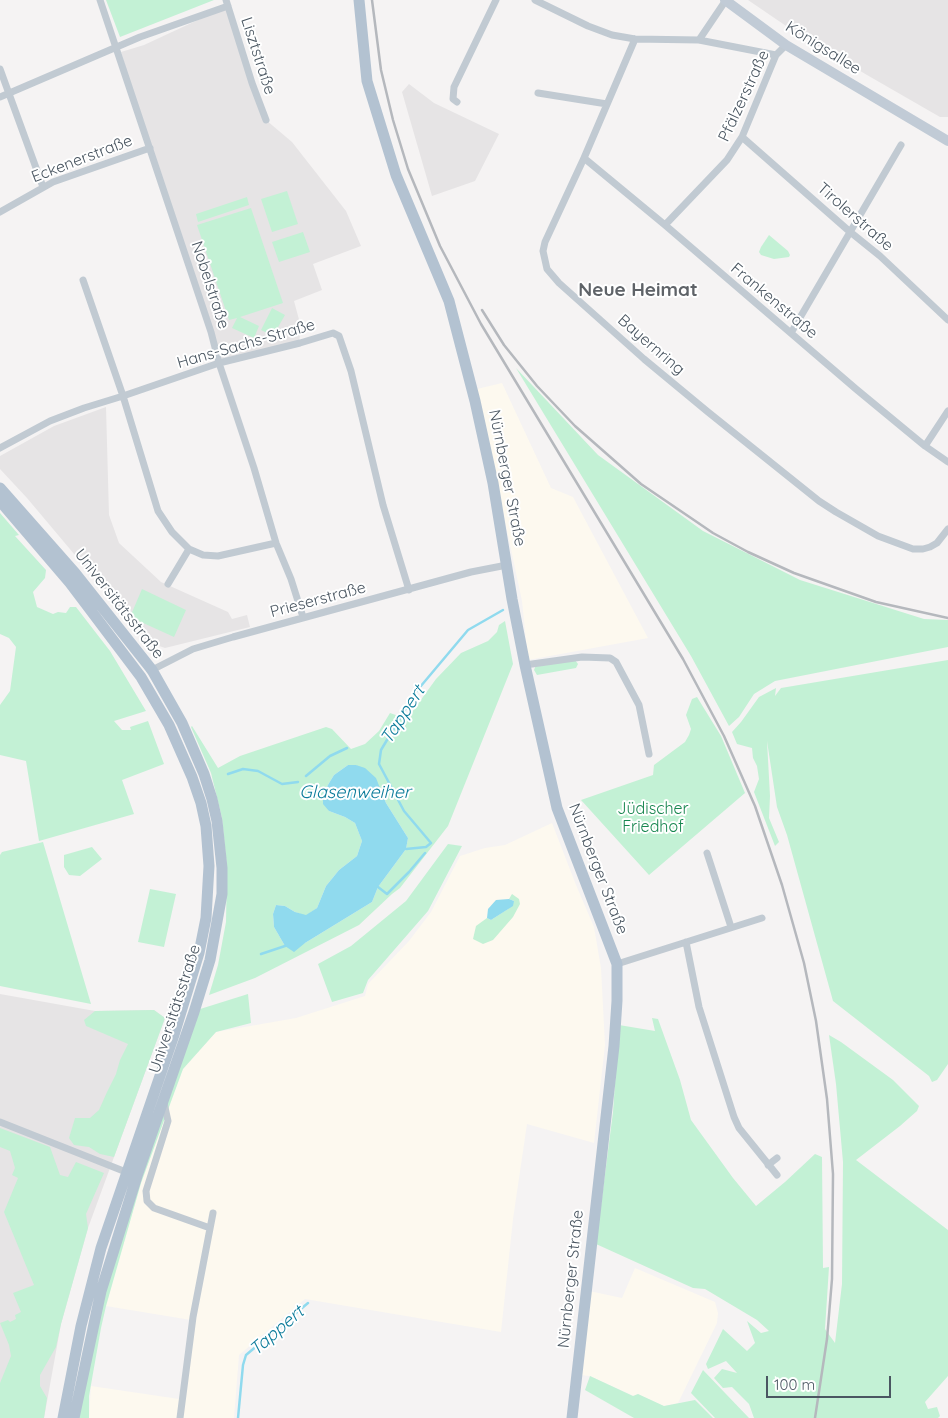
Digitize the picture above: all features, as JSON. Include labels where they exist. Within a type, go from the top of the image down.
[{"type":"main road","name":"Nürnberger Straße","points":[[359,0],[367,81],[396,175],[449,301],[475,401],[493,483],[512,600],[525,665],[557,808],[617,964],[618,1001],[614,1046],[572,1418]]},
{"type":"main road","name":"Königsallee","points":[[726,0],[786,45],[948,141]]},
{"type":"main road","name":"Universitätsstraße","points":[[0,488],[75,574],[182,724],[204,774],[212,799],[220,841],[222,894],[214,941],[202,990],[163,1097],[101,1291],[74,1418]]},
{"type":"main road","name":"Universitätsstraße","points":[[0,501],[146,674],[182,752],[201,804],[206,826],[209,866],[206,918],[199,952],[188,992],[126,1172],[90,1288],[62,1418]]},
{"type":"street","name":"Nobelstraße","points":[[100,0],[211,332],[276,543],[291,579],[303,617]]},
{"type":"street","points":[[457,102],[453,99],[454,87],[496,0]]},
{"type":"street","name":"Königsallee","points":[[535,0],[588,26],[612,35],[635,39],[699,40],[776,55]]},
{"type":"street","name":"Königsallee","points":[[699,40],[726,0]]},
{"type":"street","points":[[0,97],[116,47],[227,3]]},
{"type":"street","name":"Lisztstraße","points":[[227,3],[252,84],[266,120]]},
{"type":"street","name":"Bayernring","points":[[635,39],[584,158],[545,242],[543,251],[547,269],[632,348],[819,501],[878,536],[913,548],[923,549],[930,547],[937,543],[948,529]]},
{"type":"street","name":"Pfälzerstraße","points":[[665,225],[727,160],[742,137],[776,55],[786,45]]},
{"type":"street","points":[[0,69],[43,187]]},
{"type":"street","points":[[538,93],[607,104]]},
{"type":"street","name":"Tirolerstraße","points":[[742,137],[849,232],[880,256],[948,320]]},
{"type":"street","points":[[791,333],[901,145]]},
{"type":"street","name":"Eckenerstraße","points":[[0,212],[43,187],[150,148]]},
{"type":"street","name":"Frankenstraße","points":[[584,158],[925,446],[948,462]]},
{"type":"street","points":[[83,280],[123,396],[158,511],[172,532],[189,549],[203,555],[218,556],[276,543]]},
{"type":"street","name":"Hans-Sachs-Straße","points":[[0,448],[50,421],[84,408],[219,363],[333,333],[339,336],[351,371],[383,505],[409,590]]},
{"type":"street","points":[[925,446],[948,411]]},
{"type":"street","points":[[168,584],[189,549]]},
{"type":"street","name":"Prieserstraße","points":[[146,674],[193,649],[471,572],[507,565]]},
{"type":"street","points":[[525,665],[582,657],[610,658],[616,662],[639,705],[649,754]]},
{"type":"street","points":[[707,853],[731,927]]},
{"type":"street","points":[[617,964],[762,918]]},
{"type":"street","points":[[686,942],[700,1006],[734,1117],[739,1128],[777,1175]]},
{"type":"street","points":[[163,1097],[168,1121],[146,1191],[147,1201],[154,1208],[210,1228]]},
{"type":"street","points":[[0,1122],[126,1172]]},
{"type":"street","points":[[768,1164],[777,1158]]},
{"type":"street","points":[[180,1418],[193,1317],[213,1213]]},
{"type":"shaded area","points":[[748,0],[948,0],[948,117],[940,117],[867,75],[792,30]]},
{"type":"shaded area","points":[[228,6],[266,120],[292,142],[346,211],[361,246],[313,264],[322,290],[294,301],[301,327],[299,343],[221,361],[150,148],[121,52],[144,45]]},
{"type":"shaded area","points":[[409,84],[434,103],[499,134],[475,181],[432,196],[402,92]]},
{"type":"shaded area","points":[[502,383],[551,488],[573,497],[648,638],[528,660],[522,601],[477,389]]},
{"type":"shaded area","points":[[106,407],[109,515],[119,543],[161,582],[228,612],[232,619],[247,615],[250,627],[165,648],[148,642],[27,498],[0,469],[0,456],[54,426]]},
{"type":"shaded area","points":[[552,823],[594,927],[601,968],[605,1045],[594,1143],[527,1124],[513,1219],[501,1332],[305,1299],[239,1355],[234,1418],[89,1418],[91,1386],[179,1399],[191,1320],[106,1306],[141,1183],[183,1069],[216,1032],[296,1018],[365,996],[368,984],[409,941],[431,912],[460,856],[485,848],[505,845]]},
{"type":"shaded area","points":[[0,994],[95,1011],[154,1010],[165,1018],[88,1228],[61,1324],[44,1418],[0,1418]]},
{"type":"shaded area","points":[[635,1268],[715,1302],[718,1313],[717,1323],[678,1403],[664,1406],[638,1394],[634,1396],[590,1376],[580,1375],[589,1291],[622,1298]]},
{"type":"green space","points":[[106,0],[214,0],[120,37]]},
{"type":"green space","points":[[287,191],[298,224],[272,232],[261,199]]},
{"type":"green space","points":[[247,197],[249,205],[198,222],[196,214]]},
{"type":"green space","points":[[251,208],[283,303],[240,317],[259,326],[254,338],[232,328],[237,318],[229,320],[197,225]]},
{"type":"green space","points":[[303,232],[310,252],[279,262],[272,242]]},
{"type":"green space","points":[[769,235],[788,251],[789,257],[774,259],[761,255],[759,252],[761,247]]},
{"type":"green space","points":[[272,308],[285,315],[273,336],[261,330]]},
{"type":"green space","points":[[516,368],[598,455],[703,531],[800,580],[924,619],[948,620],[948,647],[775,681],[754,694],[739,717],[729,726],[691,656]]},
{"type":"green space","points":[[0,513],[19,535],[15,536],[46,570],[45,578],[33,592],[37,607],[53,614],[58,612],[66,613],[70,607],[76,607],[110,651],[146,711],[114,721],[122,730],[131,730],[130,727],[148,721],[164,764],[122,780],[134,814],[39,841],[26,761],[0,755],[0,705],[10,691],[16,647],[9,638],[0,634]]},
{"type":"green space","points":[[142,589],[186,610],[174,637],[130,617]]},
{"type":"green space","points":[[505,621],[513,664],[448,826],[400,888],[359,925],[255,978],[209,995],[218,965],[226,922],[227,867],[222,818],[211,773],[191,727],[218,768],[240,756],[326,727],[332,729],[351,749],[365,744],[379,731],[390,713],[407,719],[436,679],[461,653],[488,641],[497,632],[499,625]],"holes":[[[348,765],[356,765],[381,789],[386,803],[408,838],[406,849],[378,887],[372,902],[305,943],[285,946],[274,927],[273,914],[276,905],[285,906],[306,916],[317,908],[326,886],[339,870],[357,856],[362,841],[355,823],[329,811],[323,793],[334,775]]]},
{"type":"green space","points":[[575,660],[578,664],[576,668],[537,675],[534,670],[536,665]]},
{"type":"green space","points":[[948,660],[948,1064],[937,1080],[932,1082],[929,1076],[833,1001],[787,835],[777,807],[767,741],[770,796],[769,818],[779,842],[775,846],[754,792],[759,779],[752,748],[737,744],[732,732],[759,697],[776,688],[775,696],[781,688]]},
{"type":"green space","name":"Jüdischer Friedhof","points":[[697,697],[721,736],[745,793],[649,875],[581,800],[653,775],[654,765],[685,742],[689,735],[691,729],[686,715],[692,699]]},
{"type":"green space","points":[[43,842],[91,1004],[0,986],[0,855],[2,852]]},
{"type":"green space","points":[[448,844],[462,846],[428,911],[368,980],[363,993],[332,1002],[318,964],[351,946],[406,901]]},
{"type":"green space","points":[[92,847],[102,859],[80,876],[69,875],[64,867],[64,855]]},
{"type":"green space","points":[[150,889],[176,894],[164,947],[138,942]]},
{"type":"green space","points":[[512,894],[519,899],[520,904],[513,917],[493,940],[483,944],[473,939],[476,926],[487,918],[491,920],[508,909],[514,901],[509,899]]},
{"type":"green space","points":[[248,994],[251,1023],[216,1032],[183,1069],[141,1183],[106,1306],[89,1396],[89,1418],[76,1418],[114,1254],[197,1010]]},
{"type":"green space","points":[[154,1010],[165,1018],[114,1157],[100,1154],[89,1147],[74,1145],[69,1138],[75,1118],[90,1118],[99,1110],[128,1044],[86,1026],[84,1020],[95,1011]]},
{"type":"green space","points":[[652,1018],[658,1019],[680,1080],[691,1120],[756,1206],[815,1154],[822,1157],[823,1268],[829,1267],[825,1329],[835,1343],[842,1284],[843,1162],[836,1084],[829,1035],[893,1080],[919,1106],[917,1111],[900,1126],[856,1160],[948,1230],[948,1376],[925,1402],[928,1409],[937,1407],[940,1416],[938,1418],[754,1418],[749,1404],[732,1387],[723,1388],[714,1378],[722,1369],[737,1373],[726,1361],[708,1369],[706,1364],[723,1329],[747,1351],[755,1343],[747,1321],[761,1333],[769,1331],[757,1320],[705,1289],[693,1288],[596,1244],[613,1112],[619,1025],[655,1031]]},
{"type":"green space","points":[[0,1128],[50,1147],[60,1175],[68,1177],[76,1162],[104,1173],[86,1214],[88,1228],[56,1347],[40,1375],[40,1386],[47,1398],[44,1418],[0,1418],[0,1383],[11,1356],[9,1345],[0,1323],[16,1319],[15,1315],[21,1312],[13,1293],[34,1285],[4,1212],[18,1178],[12,1175],[15,1168],[10,1151],[0,1147]]},
{"type":"green space","points":[[703,1370],[749,1418],[715,1418],[691,1393]]},
{"type":"green space","points":[[590,1376],[633,1396],[638,1394],[664,1406],[695,1400],[713,1418],[634,1418],[585,1390]]},
{"type":"water","name":"Glasenweiher","points":[[348,765],[365,768],[376,778],[386,803],[408,838],[406,849],[378,887],[372,902],[305,943],[294,952],[285,946],[274,927],[273,914],[276,905],[285,906],[295,912],[306,915],[317,908],[326,886],[339,870],[357,856],[362,841],[355,823],[329,811],[323,804],[323,793],[334,775]]},
{"type":"water","points":[[509,899],[514,901],[513,906],[491,920],[487,918],[488,909],[496,900]]},
{"type":"waterway","name":"Tappert","points":[[406,849],[426,847],[431,843],[404,811],[379,764],[381,750],[415,693],[468,630],[503,610]]},
{"type":"waterway","points":[[306,776],[330,756],[347,748]]},
{"type":"waterway","points":[[228,774],[243,769],[258,771],[282,784],[298,782]]},
{"type":"waterway","name":"Tappert","points":[[378,887],[387,894],[425,853]]},
{"type":"waterway","points":[[261,954],[285,946]]},
{"type":"waterway","name":"Tappert","points":[[238,1418],[243,1365],[246,1355],[308,1303]]},
{"type":"railway","points":[[372,0],[381,70],[393,120],[408,169],[440,246],[481,324],[683,659],[724,736],[755,806],[782,885],[804,963],[816,1021],[827,1099],[833,1174],[832,1279],[827,1339],[815,1418]]},
{"type":"railway","points":[[482,310],[504,345],[537,386],[575,426],[641,484],[713,533],[748,552],[794,573],[876,602],[948,618]]},
{"type":"district","name":"Neue Heimat","points":[[638,290]]}]
